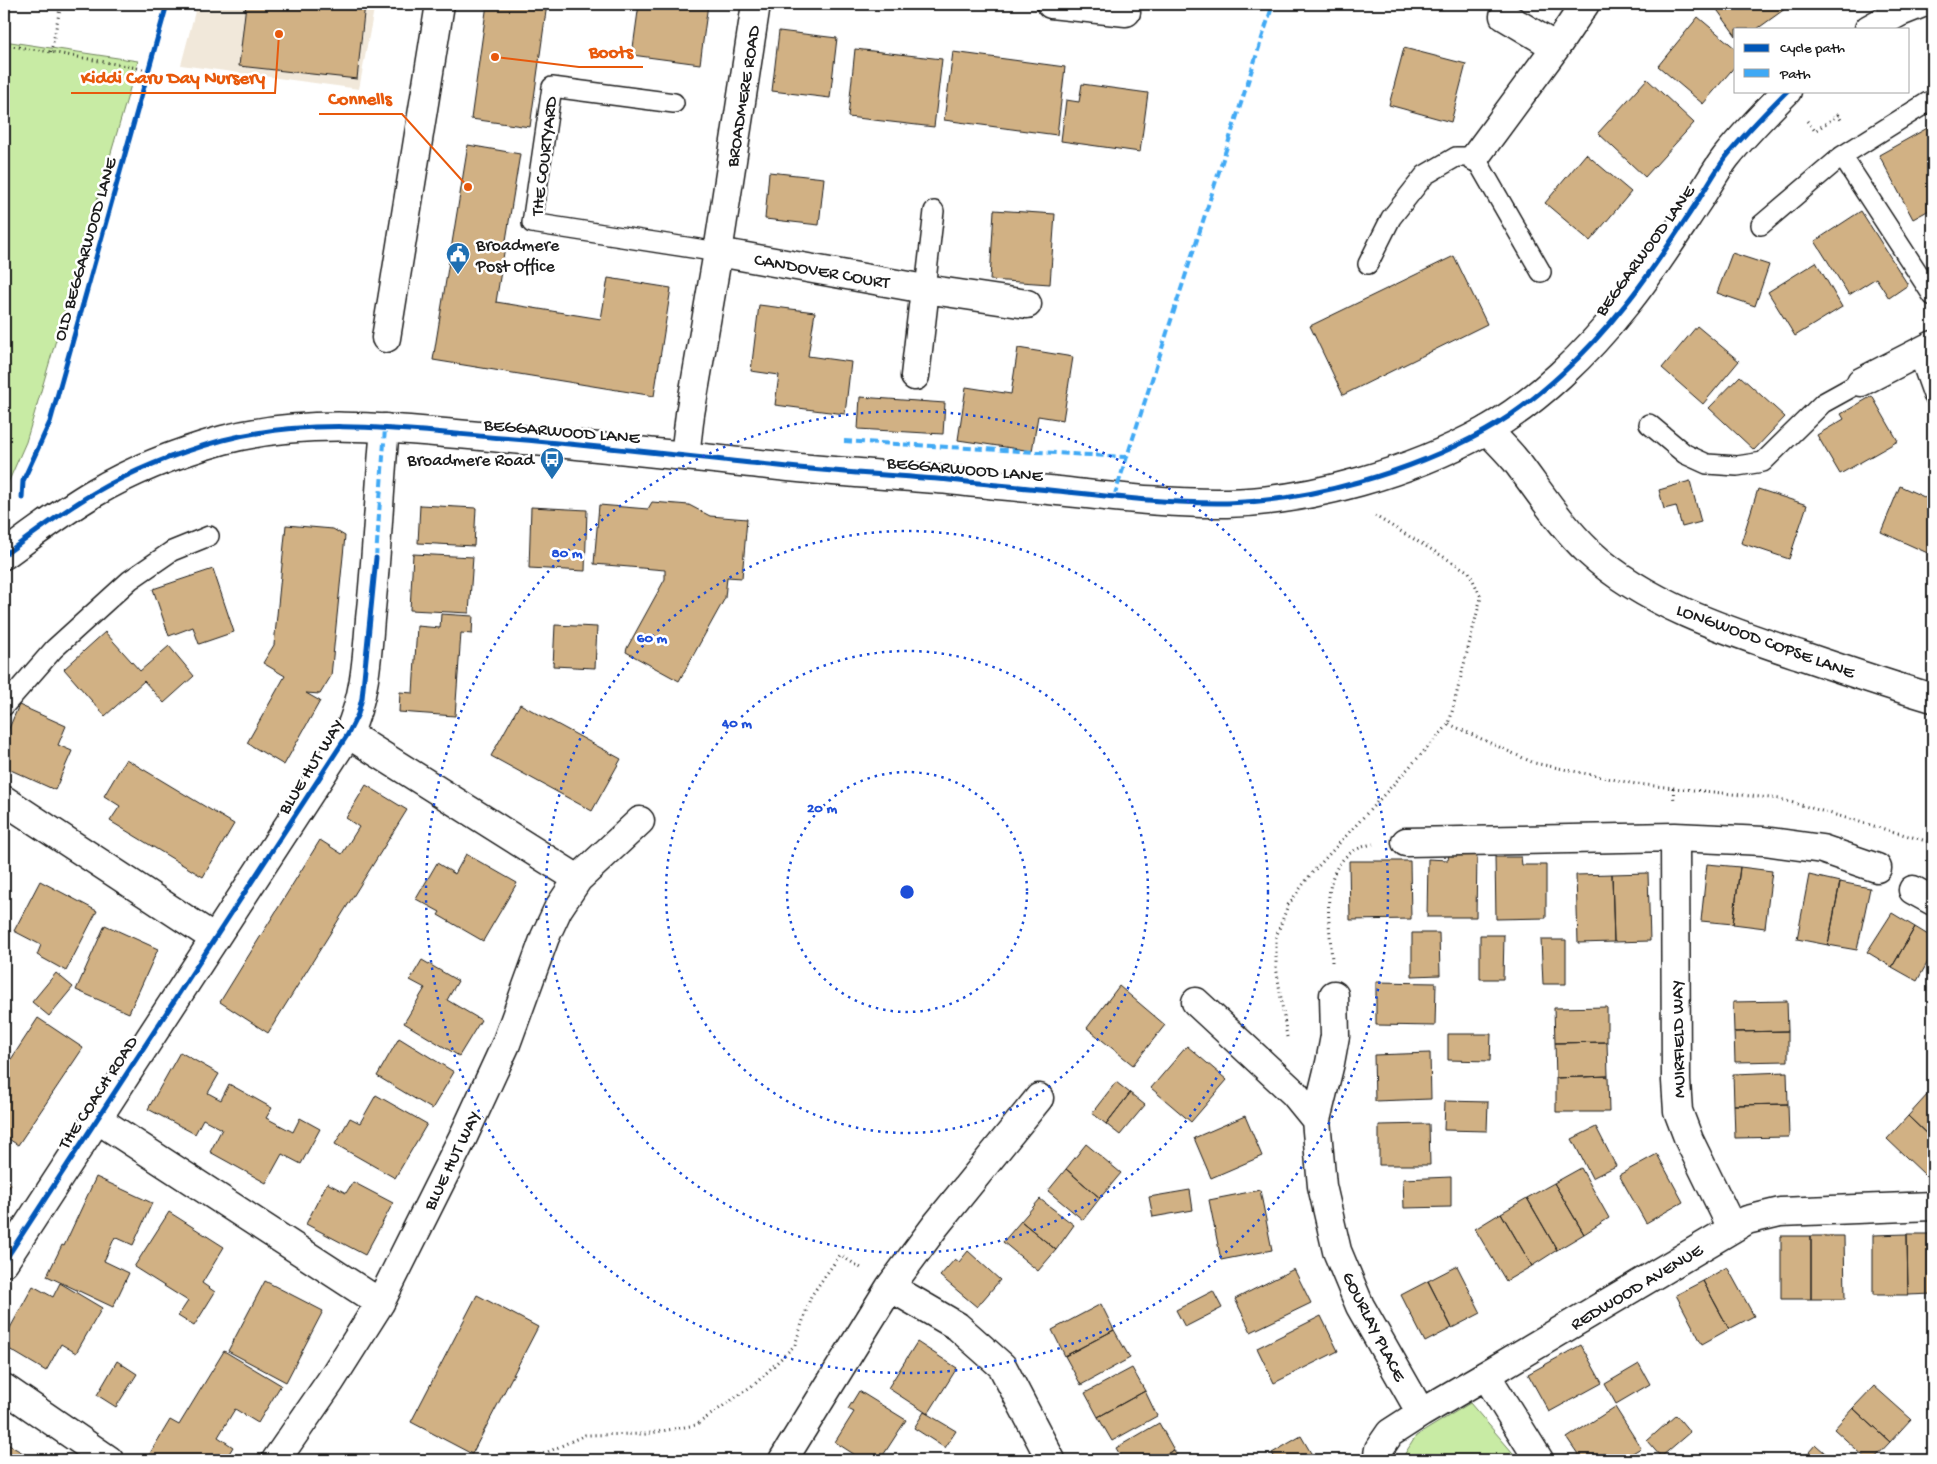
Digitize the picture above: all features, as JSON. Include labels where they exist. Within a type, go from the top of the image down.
[{"type":"street","points":[[386,338],[440,4]]},
{"type":"street","name":"BROADMERE ROAD","points":[[685,456],[690,414],[718,252],[756,4]]},
{"type":"street","points":[[1055,4],[1126,12]]},
{"type":"street","points":[[1475,156],[1556,47],[1585,4]]},
{"type":"street","points":[[1871,28],[1900,12],[1920,4]]},
{"type":"street","points":[[1504,16],[1556,47]]},
{"type":"street","name":"BEGGARWOOD LANE","points":[[4,555],[96,492],[131,474],[203,446],[268,431],[341,426],[384,441],[685,456],[1114,497],[1226,503],[1274,500],[1328,490],[1410,464],[1464,442],[1518,410],[1550,383],[1587,348],[1624,308],[1652,269],[1724,159],[1758,119],[1786,93]]},
{"type":"street","name":"CANDOVER COURT","points":[[718,252],[925,289],[1027,304]]},
{"type":"street","points":[[915,376],[925,289]]},
{"type":"street","points":[[1861,382],[1926,349]]},
{"type":"street","name":"LONGWOOD COPSE LANE","points":[[1487,430],[1514,459],[1548,505],[1589,552],[1619,576],[1641,590],[1701,620],[1760,642],[1933,698]]},
{"type":"street","name":"BLUE HUT WAY","points":[[214,938],[261,870],[348,734],[358,714],[362,698],[376,558],[384,441]]},
{"type":"street","name":"BLUE HUT WAY","points":[[348,734],[578,879]]},
{"type":"street","points":[[4,800],[214,938]]},
{"type":"street","name":"BLUE HUT WAY","points":[[380,1303],[464,1135],[506,1044],[545,937],[558,909],[578,879],[640,821]]},
{"type":"street","points":[[1406,842],[1675,837],[1764,840],[1822,849],[1878,868]]},
{"type":"street","name":"MUIRFIELD WAY","points":[[1675,837],[1676,1071],[1678,1111],[1689,1140],[1732,1228]]},
{"type":"street","name":"THE COACH ROAD","points":[[4,1262],[214,938]]},
{"type":"street","name":"GOURLAY PLACE","points":[[1334,995],[1335,1036],[1316,1120],[1322,1186],[1337,1250],[1360,1306],[1421,1413]]},
{"type":"street","points":[[1196,1002],[1294,1093],[1316,1120]]},
{"type":"street","points":[[783,1460],[890,1287],[936,1226],[1039,1098]]},
{"type":"street","name":"THE COACH ROAD","points":[[97,1119],[380,1303]]},
{"type":"street","name":"REDWOOD AVENUE","points":[[1377,1460],[1379,1449],[1390,1433],[1747,1220],[1780,1212],[1933,1206]]},
{"type":"street","points":[[890,1287],[957,1326],[1002,1366],[1051,1460]]},
{"type":"street","points":[[276,1460],[330,1382],[380,1303]]},
{"type":"street","points":[[1486,1376],[1539,1460]]},
{"type":"street","points":[[4,1388],[108,1460]]},
{"type":"lane","name":"THE COURTYARD","points":[[674,103],[552,87],[532,223],[718,252]]},
{"type":"lane","points":[[1762,225],[1842,156],[1928,102]]},
{"type":"lane","points":[[1368,264],[1391,218],[1425,175],[1456,158],[1475,156],[1541,272]]},
{"type":"lane","points":[[1842,156],[1933,296]]},
{"type":"lane","points":[[925,289],[934,211]]},
{"type":"lane","points":[[1926,349],[1933,395]]},
{"type":"lane","points":[[1649,424],[1684,454],[1707,464],[1736,466],[1763,462],[1823,403],[1861,382]]},
{"type":"lane","points":[[4,706],[54,649],[130,580],[172,551],[209,536]]},
{"type":"path","points":[[51,52],[61,4]]},
{"type":"path","points":[[4,45],[148,70]]},
{"type":"path","points":[[146,80],[151,61]]},
{"type":"path","points":[[1786,93],[1815,130],[1838,115],[1843,122]]},
{"type":"path","points":[[1294,1093],[1276,966],[1276,937],[1288,905],[1311,874],[1449,724],[1481,597],[1469,572],[1375,516]]},
{"type":"path","points":[[1449,724],[1534,763],[1636,784],[1780,799],[1933,843]]},
{"type":"path","points":[[1334,995],[1329,890],[1333,873],[1343,857],[1361,846],[1406,842]]},
{"type":"path","points":[[530,1460],[585,1435],[645,1434],[696,1425],[756,1383],[795,1344],[811,1296],[840,1255],[890,1287]]},
{"type":"shaded area","points":[[197,4],[375,4],[359,89],[181,65]]},
{"type":"green space","points":[[4,41],[138,61],[26,442],[4,492]]},
{"type":"green space","points":[[1470,1403],[1519,1460],[1401,1460],[1416,1436]]},
{"type":"building","points":[[246,4],[365,4],[357,79],[239,66]]},
{"type":"building","points":[[487,4],[547,4],[530,127],[471,119]]},
{"type":"building","points":[[639,4],[708,4],[700,64],[632,55]]},
{"type":"building","points":[[1713,4],[1787,4],[1789,6],[1758,28],[1734,28],[1734,33]]},
{"type":"building","points":[[1698,17],[1734,47],[1734,67],[1703,104],[1658,66]]},
{"type":"building","points":[[779,31],[837,38],[830,98],[772,91]]},
{"type":"building","points":[[1404,48],[1466,64],[1451,122],[1389,105]]},
{"type":"building","points":[[855,49],[942,59],[934,127],[848,117]]},
{"type":"building","points":[[953,52],[1065,67],[1057,135],[944,120]]},
{"type":"building","points":[[1647,79],[1694,123],[1645,177],[1598,133]]},
{"type":"building","points":[[1082,84],[1148,93],[1140,152],[1061,141],[1066,100],[1079,102]]},
{"type":"building","points":[[1931,126],[1933,131],[1933,179],[1931,180],[1933,184],[1933,208],[1913,219],[1879,155]]},
{"type":"building","points":[[468,145],[520,154],[496,302],[601,319],[608,278],[671,288],[654,396],[433,360]]},
{"type":"building","points":[[1586,154],[1631,192],[1590,241],[1545,203]]},
{"type":"building","points":[[769,172],[824,178],[819,225],[765,219]]},
{"type":"building","points":[[994,210],[1055,214],[1050,284],[990,280]]},
{"type":"building","points":[[1861,211],[1908,285],[1889,298],[1876,278],[1849,295],[1815,241]]},
{"type":"building","points":[[1732,253],[1769,265],[1755,306],[1717,293]]},
{"type":"building","points":[[1454,256],[1487,324],[1343,395],[1310,326]]},
{"type":"building","points":[[1816,262],[1842,307],[1795,336],[1768,292]]},
{"type":"building","points":[[759,305],[815,312],[808,356],[851,362],[845,414],[775,405],[779,375],[751,371]]},
{"type":"building","points":[[1697,326],[1739,361],[1703,404],[1662,368]]},
{"type":"building","points":[[1018,348],[1073,357],[1063,420],[1038,416],[1032,451],[958,440],[966,387],[1011,394]]},
{"type":"building","points":[[1740,376],[1785,417],[1754,450],[1709,408]]},
{"type":"building","points":[[1872,396],[1898,441],[1840,474],[1817,435],[1844,419],[1841,414]]},
{"type":"building","points":[[860,397],[945,403],[943,434],[858,429]]},
{"type":"building","points":[[1690,481],[1701,522],[1682,527],[1676,506],[1664,509],[1659,490]]},
{"type":"building","points":[[1900,486],[1933,501],[1932,555],[1881,532]]},
{"type":"building","points":[[1758,489],[1807,505],[1789,559],[1741,543]]},
{"type":"building","points":[[652,502],[689,505],[710,516],[747,519],[742,578],[727,577],[725,598],[679,681],[626,652],[665,579],[665,570],[594,564],[599,505],[648,509]]},
{"type":"building","points":[[420,505],[476,508],[474,546],[418,543]]},
{"type":"building","points":[[531,507],[587,510],[585,571],[529,568]]},
{"type":"building","points":[[286,525],[333,529],[345,536],[331,676],[320,694],[306,693],[320,701],[284,765],[247,743],[285,676],[263,663],[274,645]]},
{"type":"building","points":[[413,554],[473,557],[469,613],[410,610]]},
{"type":"building","points":[[213,569],[234,632],[199,644],[193,627],[169,636],[153,589]]},
{"type":"building","points":[[441,614],[473,616],[472,634],[461,633],[455,716],[399,712],[400,692],[413,693],[417,626],[440,628]]},
{"type":"building","points":[[555,625],[597,627],[595,668],[553,666]]},
{"type":"building","points":[[105,632],[140,671],[169,646],[194,676],[164,703],[144,681],[105,716],[64,669]]},
{"type":"building","points":[[520,704],[621,759],[592,811],[491,756]]},
{"type":"building","points":[[19,705],[66,726],[58,745],[72,751],[55,790],[4,767],[4,740]]},
{"type":"building","points":[[126,759],[234,824],[203,877],[110,821],[120,806],[104,796]]},
{"type":"building","points":[[366,785],[407,810],[268,1033],[220,1002],[320,840],[342,854],[359,827],[346,818]]},
{"type":"building","points":[[466,854],[517,883],[483,941],[438,915],[440,912],[416,899],[437,863],[455,874]]},
{"type":"building","points":[[1449,854],[1477,854],[1476,917],[1427,917],[1428,859],[1448,860]]},
{"type":"building","points":[[1495,857],[1521,857],[1522,865],[1546,865],[1546,918],[1496,919]]},
{"type":"building","points":[[1349,861],[1410,861],[1411,919],[1350,920]]},
{"type":"building","points":[[1707,864],[1740,867],[1733,924],[1701,921]]},
{"type":"building","points":[[1740,867],[1772,871],[1765,928],[1733,924]]},
{"type":"building","points":[[1648,873],[1650,941],[1614,942],[1612,874]]},
{"type":"building","points":[[1612,874],[1614,942],[1578,943],[1576,875]]},
{"type":"building","points":[[1809,875],[1840,882],[1828,945],[1797,939]]},
{"type":"building","points":[[40,881],[97,911],[66,971],[37,955],[41,945],[14,931]]},
{"type":"building","points":[[1840,882],[1870,888],[1857,950],[1828,945]]},
{"type":"building","points":[[1892,913],[1915,927],[1892,967],[1867,952]]},
{"type":"building","points":[[105,925],[158,949],[129,1013],[76,990]]},
{"type":"building","points":[[1915,927],[1933,938],[1933,953],[1917,981],[1892,967]]},
{"type":"building","points":[[4,928],[10,931],[4,945]]},
{"type":"building","points":[[1412,933],[1439,933],[1440,975],[1412,976]]},
{"type":"building","points":[[1480,935],[1504,935],[1503,979],[1480,979]]},
{"type":"building","points":[[1541,940],[1566,940],[1566,984],[1543,984]]},
{"type":"building","points":[[422,960],[458,981],[447,1000],[481,1020],[459,1056],[404,1023],[425,988],[410,980]]},
{"type":"building","points":[[56,973],[73,987],[49,1016],[32,1002]]},
{"type":"building","points":[[1376,982],[1436,983],[1435,1026],[1376,1025]]},
{"type":"building","points":[[1119,986],[1165,1025],[1133,1065],[1087,1028]]},
{"type":"building","points":[[1787,1001],[1788,1031],[1734,1032],[1733,1002]]},
{"type":"building","points":[[1607,1007],[1607,1042],[1555,1043],[1554,1008]]},
{"type":"building","points":[[38,1018],[83,1048],[18,1145],[4,1136],[4,1070]]},
{"type":"building","points":[[1788,1031],[1788,1061],[1735,1062],[1734,1032]]},
{"type":"building","points":[[1448,1034],[1491,1034],[1490,1061],[1448,1060]]},
{"type":"building","points":[[399,1038],[454,1072],[432,1109],[377,1076]]},
{"type":"building","points":[[1607,1042],[1608,1076],[1556,1078],[1555,1043]]},
{"type":"building","points":[[1187,1046],[1227,1080],[1191,1122],[1151,1088]]},
{"type":"building","points":[[180,1052],[219,1074],[208,1093],[221,1100],[229,1084],[272,1108],[266,1118],[293,1132],[300,1118],[320,1129],[301,1164],[282,1154],[266,1183],[210,1152],[222,1129],[203,1119],[195,1134],[148,1109]]},
{"type":"building","points":[[1430,1053],[1431,1099],[1375,1101],[1374,1055]]},
{"type":"building","points":[[1787,1072],[1788,1104],[1734,1105],[1733,1074]]},
{"type":"building","points":[[1608,1076],[1609,1112],[1556,1112],[1556,1078]]},
{"type":"building","points":[[1116,1082],[1130,1093],[1106,1124],[1092,1113]]},
{"type":"building","points":[[1130,1093],[1145,1105],[1120,1135],[1106,1124]]},
{"type":"building","points":[[1928,1094],[1933,1099],[1933,1140],[1908,1116]]},
{"type":"building","points":[[376,1095],[427,1124],[395,1178],[335,1144],[350,1118],[360,1123]]},
{"type":"building","points":[[1445,1101],[1488,1102],[1487,1131],[1444,1130]]},
{"type":"building","points":[[1788,1104],[1789,1137],[1735,1138],[1734,1105]]},
{"type":"building","points":[[1245,1116],[1262,1156],[1211,1178],[1194,1138]]},
{"type":"building","points":[[1908,1116],[1933,1140],[1933,1164],[1924,1174],[1887,1139]]},
{"type":"building","points":[[1429,1124],[1430,1165],[1379,1165],[1379,1125]]},
{"type":"building","points":[[1596,1127],[1616,1166],[1592,1178],[1572,1139]]},
{"type":"building","points":[[1086,1144],[1121,1173],[1100,1198],[1066,1169]]},
{"type":"building","points":[[1657,1154],[1683,1202],[1646,1223],[1619,1175]]},
{"type":"building","points":[[1581,1168],[1609,1218],[1584,1234],[1554,1183]]},
{"type":"building","points":[[1066,1169],[1100,1198],[1083,1220],[1048,1191]]},
{"type":"building","points":[[96,1177],[152,1203],[133,1245],[115,1237],[104,1261],[129,1273],[113,1307],[47,1276],[62,1245],[64,1246]]},
{"type":"building","points":[[1451,1177],[1451,1207],[1404,1208],[1403,1179]]},
{"type":"building","points":[[4,1179],[11,1184],[4,1196]]},
{"type":"building","points":[[353,1182],[393,1203],[365,1255],[306,1224],[327,1183],[346,1193]]},
{"type":"building","points":[[1554,1183],[1584,1234],[1557,1250],[1527,1198]]},
{"type":"building","points":[[1190,1190],[1193,1210],[1153,1217],[1149,1197]]},
{"type":"building","points":[[1260,1190],[1272,1250],[1221,1260],[1209,1200]]},
{"type":"building","points":[[1527,1198],[1557,1250],[1532,1266],[1501,1213]]},
{"type":"building","points":[[1040,1199],[1074,1225],[1056,1250],[1021,1221]]},
{"type":"building","points":[[169,1212],[224,1247],[202,1283],[215,1292],[194,1326],[178,1316],[188,1301],[134,1267]]},
{"type":"building","points":[[1501,1213],[1532,1266],[1506,1281],[1475,1229]]},
{"type":"building","points":[[1021,1221],[1056,1250],[1038,1271],[1003,1242]]},
{"type":"building","points":[[1907,1234],[1908,1295],[1873,1295],[1873,1235]]},
{"type":"building","points":[[1907,1234],[1933,1234],[1933,1294],[1908,1295]]},
{"type":"building","points":[[1781,1236],[1811,1236],[1811,1299],[1781,1299]]},
{"type":"building","points":[[1811,1236],[1844,1236],[1845,1299],[1811,1299]]},
{"type":"building","points":[[968,1251],[1000,1280],[977,1307],[940,1276],[955,1259],[959,1262]]},
{"type":"building","points":[[1457,1266],[1481,1313],[1452,1328],[1428,1281]]},
{"type":"building","points":[[1727,1267],[1754,1316],[1729,1329],[1703,1281]]},
{"type":"building","points":[[1294,1269],[1311,1303],[1251,1332],[1235,1299]]},
{"type":"building","points":[[265,1281],[323,1311],[286,1382],[228,1351]]},
{"type":"building","points":[[1428,1281],[1452,1328],[1425,1342],[1401,1295]]},
{"type":"building","points":[[1703,1281],[1729,1329],[1702,1344],[1676,1295]]},
{"type":"building","points":[[60,1283],[102,1308],[76,1353],[61,1344],[46,1371],[4,1346],[4,1339],[33,1286],[53,1297]]},
{"type":"building","points":[[1213,1291],[1222,1308],[1185,1327],[1176,1310]]},
{"type":"building","points":[[477,1295],[538,1327],[472,1454],[411,1422]]},
{"type":"building","points":[[1101,1304],[1114,1330],[1065,1356],[1052,1330]]},
{"type":"building","points":[[1321,1316],[1338,1351],[1274,1383],[1257,1348]]},
{"type":"building","points":[[1114,1330],[1130,1358],[1081,1385],[1065,1356]]},
{"type":"building","points":[[917,1342],[957,1368],[928,1414],[888,1388]]},
{"type":"building","points":[[1581,1345],[1602,1383],[1549,1412],[1528,1374]]},
{"type":"building","points":[[224,1351],[281,1385],[258,1423],[235,1409],[218,1437],[233,1447],[225,1460],[146,1460],[170,1420],[179,1425]]},
{"type":"building","points":[[117,1361],[137,1374],[116,1407],[97,1395]]},
{"type":"building","points":[[1639,1364],[1650,1384],[1616,1404],[1605,1384]]},
{"type":"building","points":[[1132,1368],[1145,1391],[1098,1417],[1085,1393]]},
{"type":"building","points":[[1874,1386],[1911,1419],[1890,1442],[1853,1408]]},
{"type":"building","points":[[859,1391],[906,1420],[880,1460],[863,1460],[835,1442],[854,1412],[848,1409]]},
{"type":"building","points":[[1145,1391],[1157,1416],[1112,1441],[1098,1417]]},
{"type":"building","points":[[1615,1407],[1641,1448],[1621,1460],[1582,1460],[1567,1438]]},
{"type":"building","points":[[1853,1408],[1890,1442],[1873,1460],[1868,1460],[1834,1429]]},
{"type":"building","points":[[924,1412],[956,1431],[945,1448],[914,1428]]},
{"type":"building","points":[[1676,1415],[1690,1432],[1661,1457],[1647,1441]]},
{"type":"building","points":[[1159,1423],[1174,1450],[1155,1460],[1123,1460],[1116,1448]]},
{"type":"building","points":[[1301,1436],[1315,1460],[1276,1460],[1272,1453]]},
{"type":"building","points":[[4,1442],[35,1460],[4,1460]]},
{"type":"building","points":[[1816,1445],[1833,1460],[1803,1460]]},
{"type":"building","points":[[1174,1450],[1180,1460],[1155,1460]]},
{"type":"marked path","points":[[1114,497],[1273,4]]},
{"type":"marked path","points":[[376,558],[385,428]]},
{"type":"marked path","points":[[844,441],[1125,457]]},
{"type":"cycle path","name":"OLD BEGGARWOOD LANE","points":[[22,498],[23,481],[50,422],[167,4]]},
{"type":"cycle path","points":[[4,555],[82,500],[141,469],[190,450],[223,440],[292,428],[362,427],[397,429],[599,447],[807,469],[949,480],[1164,501],[1227,503],[1259,501],[1292,497],[1360,482],[1425,459],[1485,431],[1524,406],[1561,375],[1595,340],[1645,280],[1726,157],[1786,92]]},
{"type":"cycle path","points":[[4,1262],[348,734],[358,714],[362,698],[376,558]]},
{"type":"place","name":"Kiddi Caru Day Nursery","points":[[279,34]]},
{"type":"place","name":"Boots","points":[[495,57]]},
{"type":"place","name":"Connells","points":[[468,187]]},
{"type":"place","name":"Broadmere Post Office","points":[[458,275]]},
{"type":"place","name":"Broadmere Road","points":[[552,480]]}]
